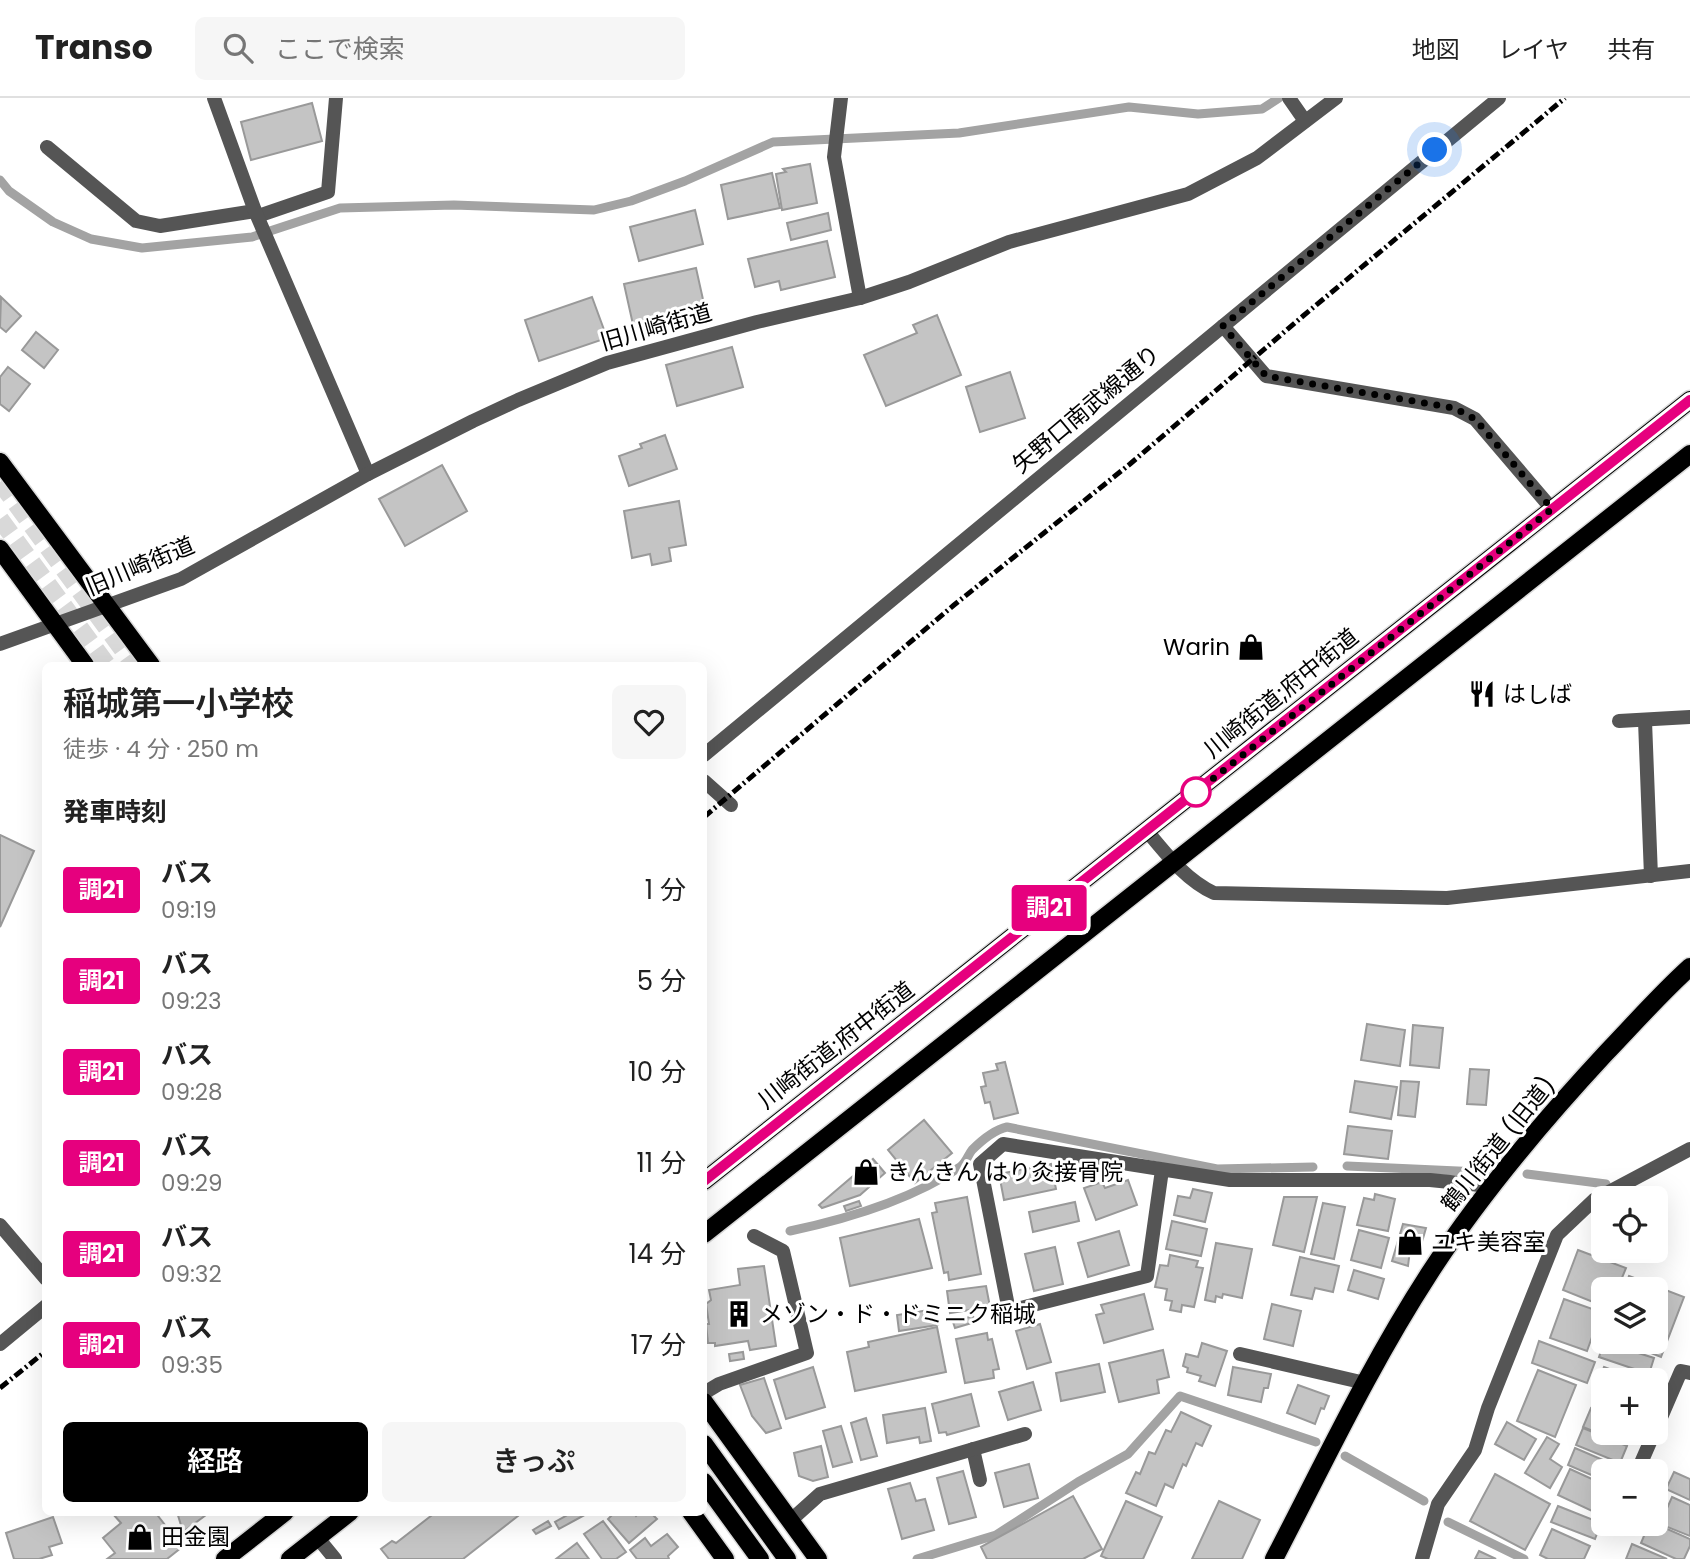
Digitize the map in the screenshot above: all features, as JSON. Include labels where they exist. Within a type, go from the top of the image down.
[{"type":"main road","name":"川崎街道;府中街道","points":[[707,1179],[1690,400]]},
{"type":"main road","points":[[707,1232],[1690,454]]},
{"type":"main road","points":[[0,462],[149,662]]},
{"type":"main road","points":[[0,549],[83,662]]},
{"type":"main road","name":"鶴川街道 (旧道)","points":[[1274,1559],[1365,1382],[1429,1275],[1490,1186],[1571,1091],[1690,967]]},
{"type":"main road","points":[[707,1406],[818,1559]]},
{"type":"main road","points":[[707,1448],[787,1559]]},
{"type":"main road","points":[[707,1486],[760,1559]]},
{"type":"main road","points":[[225,1559],[280,1516]]},
{"type":"main road","points":[[290,1559],[345,1516]]},
{"type":"main road","points":[[694,1516],[725,1559]]},
{"type":"street","points":[[214,98],[257,213],[368,474]]},
{"type":"street","points":[[47,147],[136,221],[160,226],[257,213],[328,192],[336,98]]},
{"type":"street","points":[[841,98],[834,157],[860,299]]},
{"type":"street","points":[[1289,98],[1305,121]]},
{"type":"street","name":"旧川崎街道","points":[[0,643],[181,579],[368,474],[518,400],[607,363],[757,322],[860,299],[1009,242],[1188,194],[1257,158],[1336,98]]},
{"type":"street","name":"矢野口南武線通り","points":[[707,753],[1499,98]]},
{"type":"street","points":[[1223,326],[1266,376],[1454,408],[1475,419],[1552,509]]},
{"type":"street","points":[[1619,721],[1690,717]]},
{"type":"street","points":[[1645,721],[1651,876]]},
{"type":"street","points":[[707,784],[731,805]]},
{"type":"street","points":[[1147,831],[1174,863],[1198,885],[1214,893],[1447,898],[1690,871]]},
{"type":"street","points":[[1162,1170],[1147,1276],[1009,1311],[980,1164],[1003,1144],[1030,1146],[1230,1180],[1430,1180],[1490,1186]]},
{"type":"street","points":[[1422,1559],[1438,1504],[1475,1450],[1488,1408],[1557,1235],[1594,1199],[1690,1149]]},
{"type":"street","points":[[0,1225],[42,1274]]},
{"type":"street","points":[[707,1391],[719,1384],[807,1353],[783,1251],[754,1236]]},
{"type":"street","points":[[0,1344],[42,1309]]},
{"type":"street","points":[[1240,1354],[1365,1382]]},
{"type":"street","points":[[1668,1401],[1681,1371],[1690,1373]]},
{"type":"street","points":[[790,1521],[820,1494],[1025,1434]]},
{"type":"street","points":[[973,1449],[980,1480]]},
{"type":"street","points":[[317,1537],[335,1559]]},
{"type":"building","points":[[312,103],[322,141],[251,160],[241,122]]},
{"type":"building","points":[[810,164],[817,203],[782,210],[776,174],[786,172],[783,169]]},
{"type":"building","points":[[772,173],[780,208],[728,219],[721,185]]},
{"type":"building","points":[[695,210],[703,244],[639,261],[630,227]]},
{"type":"building","points":[[828,213],[831,230],[791,240],[787,223]]},
{"type":"building","points":[[827,241],[835,277],[781,290],[779,281],[755,287],[748,259]]},
{"type":"building","points":[[696,268],[706,313],[634,329],[624,284]]},
{"type":"building","points":[[1,297],[21,316],[6,332],[0,327]]},
{"type":"building","points":[[592,297],[607,338],[539,361],[525,320]]},
{"type":"building","points":[[937,315],[961,375],[886,406],[864,355],[917,333],[913,325]]},
{"type":"building","points":[[36,332],[58,350],[44,368],[22,350]]},
{"type":"building","points":[[732,347],[743,387],[677,406],[666,365]]},
{"type":"building","points":[[8,367],[30,384],[9,411],[0,404],[0,377]]},
{"type":"building","points":[[1010,372],[1025,418],[980,432],[966,387]]},
{"type":"building","points":[[665,435],[677,469],[629,486],[619,456],[642,448],[640,444]]},
{"type":"building","points":[[442,465],[467,511],[405,546],[379,499]]},
{"type":"building","points":[[679,501],[686,545],[669,548],[671,561],[652,565],[650,554],[632,558],[624,511]]},
{"type":"building","points":[[0,835],[34,851],[0,927]]},
{"type":"building","points":[[1367,1024],[1405,1030],[1400,1066],[1361,1060]]},
{"type":"building","points":[[1413,1025],[1443,1028],[1439,1068],[1410,1065]]},
{"type":"building","points":[[1005,1062],[1018,1113],[994,1119],[990,1102],[985,1103],[981,1087],[986,1086],[983,1073],[998,1070],[996,1064]]},
{"type":"building","points":[[1470,1069],[1489,1070],[1486,1105],[1467,1104]]},
{"type":"building","points":[[1355,1081],[1397,1087],[1391,1119],[1350,1112]]},
{"type":"building","points":[[1401,1081],[1419,1082],[1415,1117],[1398,1115]]},
{"type":"building","points":[[924,1120],[952,1153],[915,1183],[888,1150]]},
{"type":"building","points":[[1348,1126],[1392,1131],[1388,1159],[1344,1154]]},
{"type":"building","points":[[873,1159],[885,1173],[860,1195],[822,1208],[819,1205]]},
{"type":"building","points":[[1051,1164],[1056,1189],[1004,1200],[999,1174]]},
{"type":"building","points":[[1128,1180],[1137,1205],[1096,1220],[1084,1188],[1102,1182],[1105,1188]]},
{"type":"building","points":[[1193,1189],[1212,1193],[1205,1222],[1174,1215],[1178,1196],[1190,1198]]},
{"type":"building","points":[[1375,1194],[1395,1199],[1388,1231],[1357,1225],[1364,1198],[1374,1200]]},
{"type":"building","points":[[967,1197],[981,1274],[949,1280],[948,1272],[944,1273],[932,1213],[937,1212],[935,1203]]},
{"type":"building","points":[[1284,1197],[1317,1197],[1304,1252],[1273,1245]]},
{"type":"building","points":[[859,1201],[861,1206],[846,1211],[844,1206]]},
{"type":"building","points":[[1075,1202],[1079,1221],[1033,1232],[1029,1212]]},
{"type":"building","points":[[1323,1203],[1345,1207],[1334,1259],[1311,1254]]},
{"type":"building","points":[[919,1219],[932,1268],[850,1286],[840,1238]]},
{"type":"building","points":[[1172,1221],[1207,1229],[1201,1256],[1166,1249]]},
{"type":"building","points":[[1403,1224],[1426,1228],[1419,1252],[1410,1250],[1408,1266],[1392,1261]]},
{"type":"building","points":[[1359,1230],[1389,1238],[1381,1268],[1351,1260]]},
{"type":"building","points":[[1119,1231],[1129,1265],[1088,1277],[1078,1243]]},
{"type":"building","points":[[1216,1243],[1252,1249],[1242,1298],[1223,1294],[1222,1298],[1216,1296],[1215,1302],[1205,1300]]},
{"type":"building","points":[[1055,1247],[1063,1284],[1034,1291],[1025,1254]]},
{"type":"building","points":[[1578,1250],[1591,1255],[1591,1263],[1613,1263],[1626,1268],[1622,1277],[1591,1277],[1591,1301],[1563,1290]]},
{"type":"building","points":[[1170,1255],[1198,1261],[1196,1267],[1203,1268],[1194,1307],[1182,1305],[1181,1312],[1170,1310],[1172,1301],[1165,1300],[1167,1289],[1155,1287],[1160,1265],[1168,1266]]},
{"type":"building","points":[[1300,1257],[1339,1266],[1333,1292],[1315,1288],[1312,1299],[1291,1295]]},
{"type":"building","name":"メゾン・ド・ドミニク稲城","points":[[764,1266],[776,1346],[750,1350],[748,1341],[715,1346],[715,1343],[708,1343],[707,1303],[711,1300],[709,1290],[740,1285],[738,1269]]},
{"type":"building","points":[[1354,1270],[1384,1279],[1378,1299],[1348,1290]]},
{"type":"building","points":[[986,1286],[990,1307],[950,1313],[947,1291]]},
{"type":"building","points":[[1668,1291],[1684,1297],[1668,1339]]},
{"type":"building","points":[[1144,1294],[1153,1329],[1104,1343],[1096,1315],[1104,1313],[1101,1305]]},
{"type":"building","points":[[1564,1299],[1591,1308],[1591,1340],[1587,1351],[1550,1338]]},
{"type":"building","points":[[1272,1304],[1301,1311],[1293,1346],[1264,1339]]},
{"type":"building","points":[[936,1309],[938,1325],[899,1331],[897,1315]]},
{"type":"building","points":[[973,1316],[975,1322],[955,1328],[953,1322]]},
{"type":"building","points":[[1040,1324],[1051,1362],[1027,1369],[1016,1331]]},
{"type":"building","points":[[937,1327],[946,1372],[855,1391],[847,1352],[869,1347],[868,1342]]},
{"type":"building","points":[[987,1333],[988,1340],[992,1339],[999,1369],[993,1370],[994,1378],[965,1383],[956,1339]]},
{"type":"building","points":[[1539,1341],[1595,1362],[1587,1383],[1532,1363]]},
{"type":"building","points":[[1202,1343],[1227,1351],[1215,1386],[1199,1381],[1201,1376],[1187,1372],[1188,1368],[1183,1366],[1186,1354],[1198,1357]]},
{"type":"building","points":[[1163,1350],[1169,1377],[1157,1380],[1159,1393],[1119,1402],[1109,1363]]},
{"type":"building","points":[[743,1352],[744,1359],[730,1361],[729,1354]]},
{"type":"building","points":[[1600,1354],[1642,1354],[1654,1358],[1651,1368],[1631,1368],[1599,1357]]},
{"type":"building","points":[[1099,1364],[1105,1392],[1061,1401],[1056,1373]]},
{"type":"building","points":[[813,1367],[825,1407],[786,1419],[774,1380]]},
{"type":"building","points":[[1233,1367],[1271,1374],[1261,1402],[1228,1395]]},
{"type":"building","points":[[1538,1370],[1576,1385],[1555,1437],[1517,1421]]},
{"type":"building","points":[[764,1378],[781,1428],[766,1433],[752,1416],[740,1385]]},
{"type":"building","points":[[1033,1382],[1041,1410],[1008,1420],[999,1392]]},
{"type":"building","points":[[1298,1385],[1329,1396],[1315,1424],[1287,1413]]},
{"type":"building","points":[[971,1394],[979,1426],[947,1435],[946,1432],[939,1433],[932,1404]]},
{"type":"building","points":[[925,1408],[931,1441],[920,1443],[919,1437],[887,1443],[883,1415]]},
{"type":"building","points":[[1591,1408],[1591,1430],[1583,1427]]},
{"type":"building","points":[[1181,1412],[1211,1426],[1202,1446],[1196,1443],[1173,1488],[1165,1484],[1156,1506],[1126,1493],[1136,1472],[1140,1474],[1149,1452],[1155,1454],[1166,1430],[1171,1432]]},
{"type":"building","points":[[866,1418],[877,1456],[861,1460],[851,1423]]},
{"type":"building","points":[[1507,1422],[1536,1439],[1524,1460],[1495,1444]]},
{"type":"building","points":[[841,1426],[852,1462],[833,1467],[823,1431]]},
{"type":"building","points":[[1583,1428],[1591,1431],[1591,1445],[1627,1446],[1622,1459],[1610,1459],[1576,1445]]},
{"type":"building","points":[[1547,1437],[1559,1444],[1550,1459],[1562,1467],[1550,1488],[1525,1473]]},
{"type":"building","points":[[821,1446],[828,1477],[813,1481],[799,1476],[794,1453]]},
{"type":"building","points":[[1575,1448],[1601,1459],[1591,1459],[1591,1475],[1568,1465]]},
{"type":"building","points":[[1029,1464],[1038,1498],[1004,1507],[995,1473]]},
{"type":"building","points":[[1570,1469],[1591,1479],[1591,1511],[1558,1495]]},
{"type":"building","points":[[963,1471],[976,1517],[949,1524],[937,1478]]},
{"type":"building","points":[[1674,1472],[1690,1479],[1690,1500],[1668,1490]]},
{"type":"building","points":[[1495,1474],[1550,1504],[1525,1550],[1470,1521]]},
{"type":"building","points":[[910,1483],[916,1501],[925,1499],[934,1530],[902,1539],[888,1489]]},
{"type":"building","points":[[1073,1496],[1102,1549],[1083,1559],[987,1559],[981,1547]]},
{"type":"building","points":[[1672,1497],[1690,1505],[1690,1536],[1668,1527],[1668,1506]]},
{"type":"building","points":[[1126,1501],[1162,1517],[1143,1559],[1108,1559],[1101,1556]]},
{"type":"building","points":[[1219,1501],[1260,1520],[1242,1559],[1192,1559]]},
{"type":"building","points":[[1558,1506],[1591,1519],[1591,1536],[1596,1536],[1595,1539],[1551,1522]]},
{"type":"building","points":[[115,1516],[158,1516],[182,1547],[167,1559],[107,1559],[115,1553],[103,1538],[121,1523]]},
{"type":"building","points":[[178,1516],[205,1516],[183,1532]]},
{"type":"building","points":[[431,1516],[518,1516],[463,1559],[389,1559],[381,1549],[392,1541],[396,1543]]},
{"type":"building","points":[[566,1516],[583,1516],[559,1529],[555,1522]]},
{"type":"building","points":[[611,1516],[654,1516],[657,1519],[629,1543],[608,1519]]},
{"type":"building","points":[[53,1517],[62,1543],[49,1547],[52,1555],[39,1559],[14,1559],[6,1533]]},
{"type":"building","points":[[548,1521],[551,1526],[536,1534],[533,1530]]},
{"type":"building","points":[[603,1521],[626,1552],[616,1559],[602,1559],[584,1534]]},
{"type":"building","points":[[1552,1529],[1590,1546],[1584,1559],[1548,1559],[1540,1555]]},
{"type":"building","points":[[1668,1529],[1690,1539],[1684,1559],[1676,1559],[1641,1543],[1644,1536],[1668,1536]]},
{"type":"building","points":[[667,1534],[678,1547],[668,1556],[669,1559],[637,1559],[630,1550],[645,1538],[651,1546]]},
{"type":"building","points":[[577,1543],[589,1559],[556,1559]]},
{"type":"building","points":[[1632,1544],[1667,1559],[1626,1559]]},
{"type":"building","points":[[1479,1551],[1496,1559],[1475,1559]]},
{"type":"waterway","points":[[0,180],[9,191],[53,222],[91,239],[142,248],[252,237],[340,208],[454,205],[594,210],[631,201],[685,181],[773,142],[959,133],[1129,107],[1198,114],[1262,109],[1279,98]]},
{"type":"waterway","points":[[790,1231],[878,1207],[921,1189],[960,1167],[980,1143],[1007,1127],[1217,1169],[1313,1167]]},
{"type":"waterway","points":[[1347,1166],[1480,1172]]},
{"type":"waterway","points":[[1527,1174],[1606,1184]]},
{"type":"waterway","points":[[917,1559],[996,1535],[1078,1482],[1128,1454],[1180,1396],[1316,1442]]},
{"type":"waterway","points":[[1345,1456],[1424,1501]]},
{"type":"waterway","points":[[1448,1522],[1524,1559]]},
{"type":"tunnel","points":[[0,482],[132,662]]},
{"type":"tunnel","points":[[0,519],[105,662]]},
{"type":"railway","points":[[707,814],[954,605],[1130,464],[1565,98]]},
{"type":"railway","points":[[0,1388],[42,1354]]},
{"type":"bus line","name":"調21","points":[[707,1179],[1690,400]]},
{"type":"place","name":"Warin","points":[[1251,647]]},
{"type":"place","name":"はしば","points":[[1482,694]]},
{"type":"place","name":"きんきん はり灸接骨院","points":[[866,1172]]},
{"type":"place","name":"ユキ美容室","points":[[1410,1242]]},
{"type":"place","name":"メゾン・ド・ドミニク稲城","points":[[739,1314]]},
{"type":"place","name":"田金園","points":[[140,1537]]},
{"type":"route","points":[[1196,792],[1190,797],[1552,509],[1475,419],[1454,408],[1266,376],[1223,326],[1435,150]]}]
